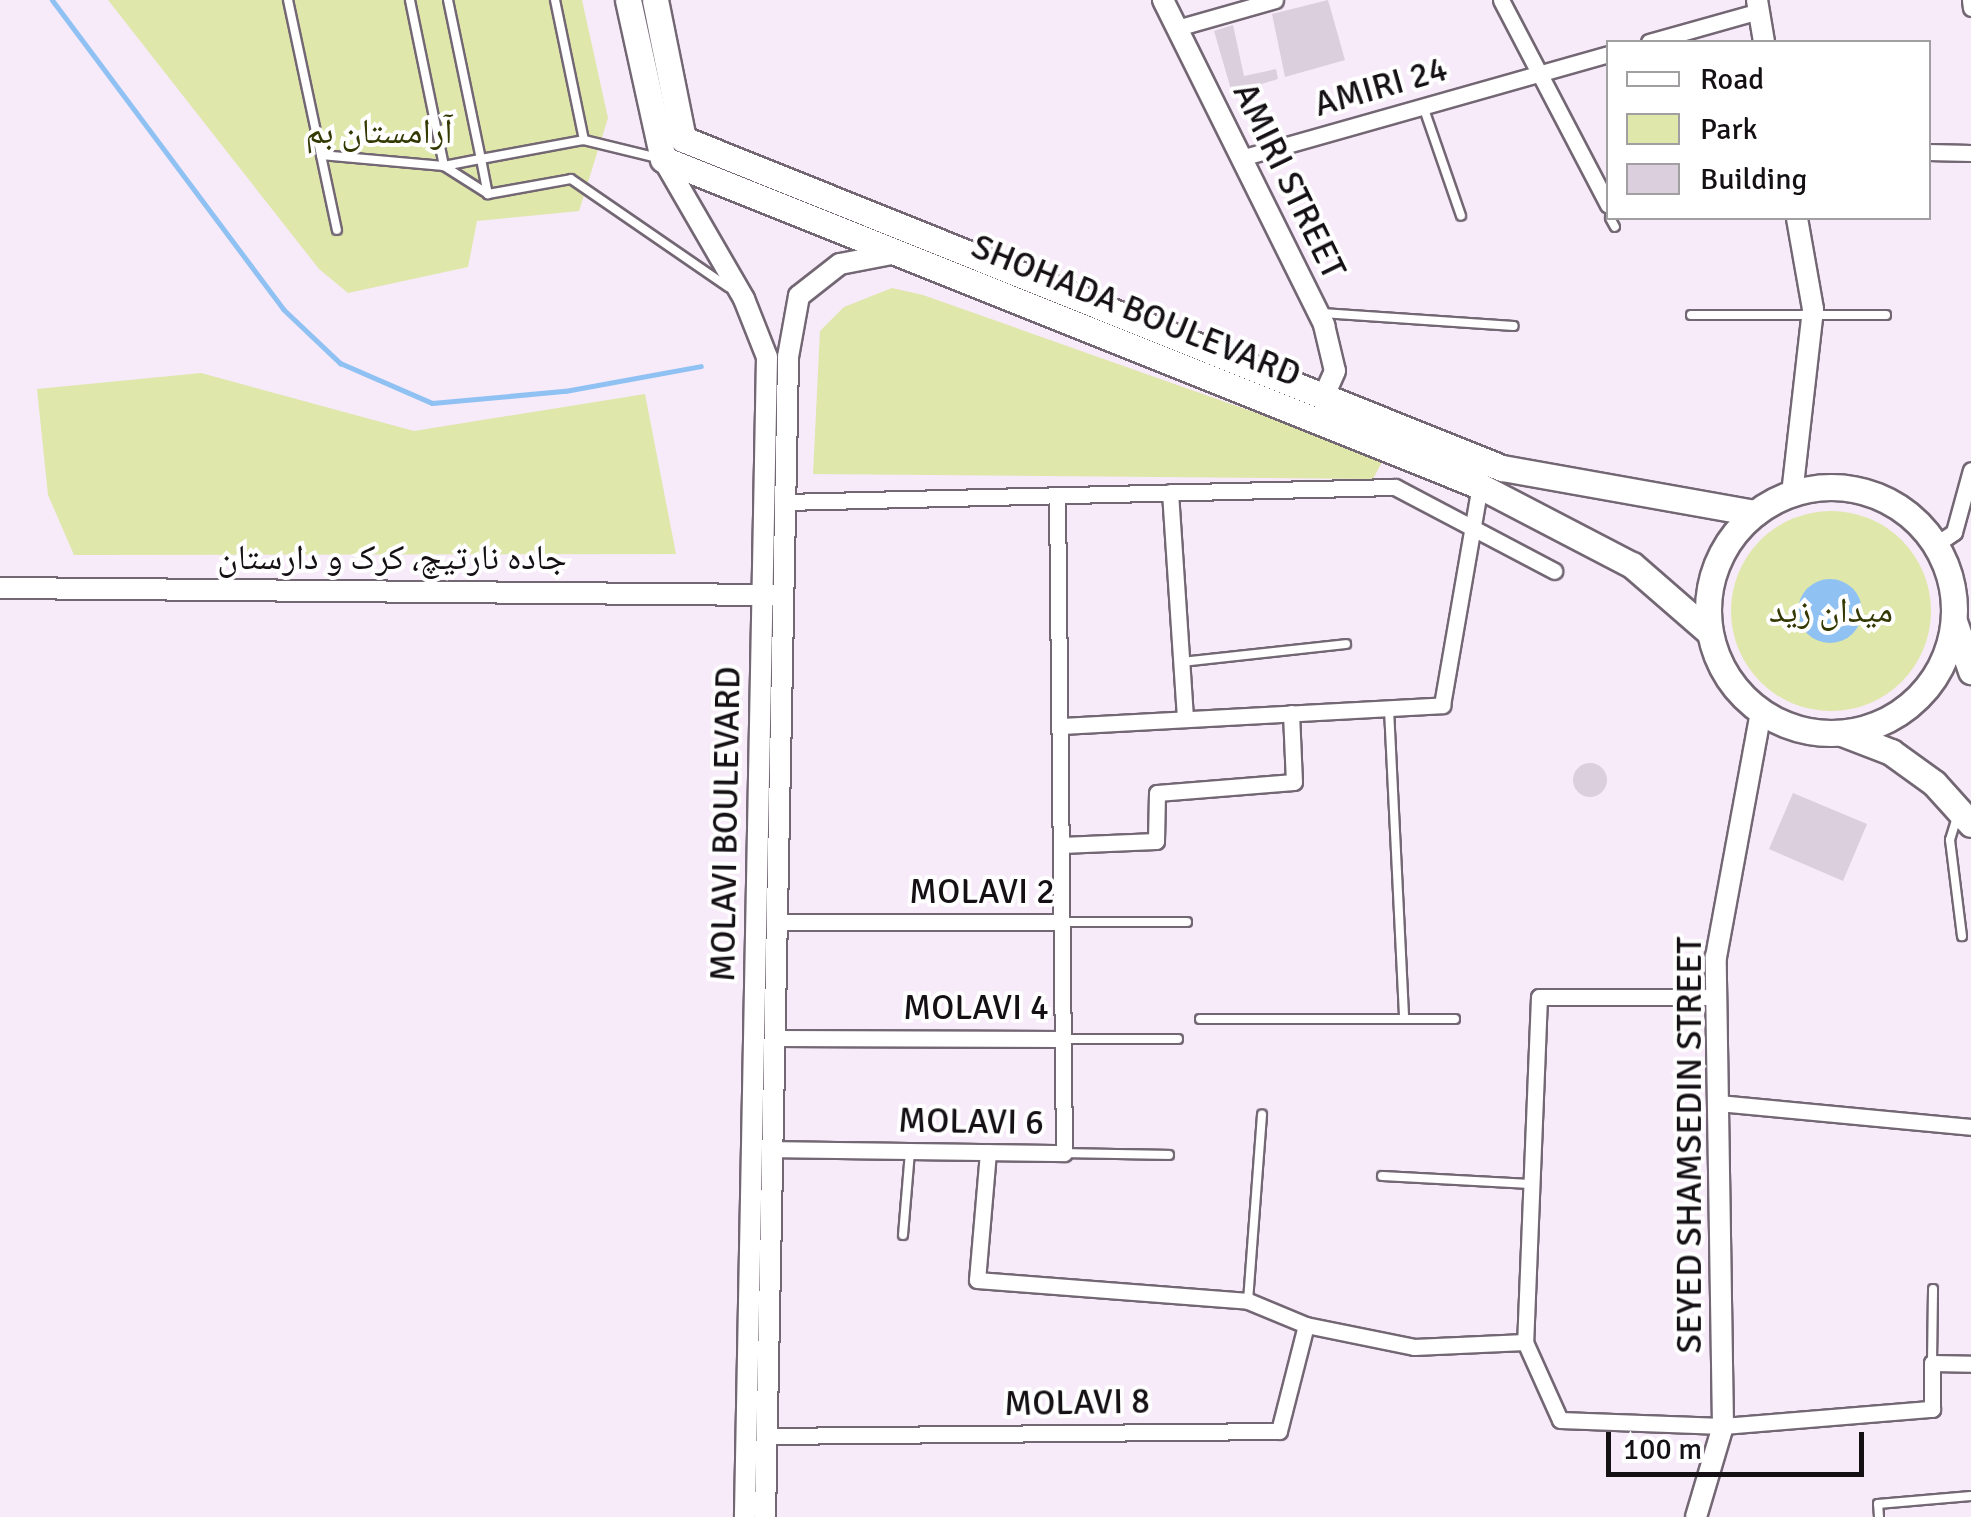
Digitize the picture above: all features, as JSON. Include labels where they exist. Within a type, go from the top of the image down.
[{"type":"main road","points":[[628,0],[663,159]]},
{"type":"main road","name":"SHOHADA BOULEVARD","points":[[655,0],[683,139],[1401,455],[1480,486],[1632,565],[1709,632]]},
{"type":"main road","name":"SHOHADA BOULEVARD","points":[[663,159],[896,253],[1324,396],[1502,468],[1755,513]]},
{"type":"main road","points":[[1965,817],[1891,752],[1842,733],[1800,729],[1761,712],[1724,671],[1709,632],[1708,602],[1718,559],[1755,513],[1792,494],[1832,488],[1871,494],[1906,513],[1935,545],[1962,617],[1971,671]]},
{"type":"main road","points":[[1842,733],[1884,722],[1919,697],[1943,661],[1962,617]]},
{"type":"street","name":"AMIRI STREET","points":[[1163,0],[1318,312],[1334,370],[1324,396]]},
{"type":"street","points":[[1177,28],[1275,0]]},
{"type":"street","points":[[1501,0],[1606,208]]},
{"type":"street","points":[[1970,0],[1971,8]]},
{"type":"street","points":[[1654,40],[1758,6],[1764,40]]},
{"type":"street","name":"AMIRI 24","points":[[1241,158],[1606,55]]},
{"type":"street","points":[[1931,152],[1971,153]]},
{"type":"street","name":"MOLAVI BOULEVARD","points":[[663,159],[778,357],[785,502],[773,595],[777,922],[772,1149],[744,1517]]},
{"type":"street","points":[[1792,494],[1813,316],[1796,220]]},
{"type":"street","name":"MOLAVI BOULEVARD","points":[[765,1517],[767,1436],[759,1292],[778,357],[799,296],[840,264],[896,253]]},
{"type":"street","points":[[1395,486],[1401,455]]},
{"type":"street","points":[[1935,545],[1954,532],[1971,471]]},
{"type":"street","points":[[785,502],[1395,486],[1554,571]]},
{"type":"street","points":[[1060,726],[1442,705],[1480,486]]},
{"type":"street","points":[[1170,492],[1185,719]]},
{"type":"street","points":[[1057,495],[1064,1153]]},
{"type":"street","name":"جاده نارتیچ، کرک و دارستان","points":[[0,588],[773,595]]},
{"type":"street","name":"SEYED SHAMSEDIN STREET","points":[[1701,1512],[1723,1426],[1716,956],[1761,712]]},
{"type":"street","points":[[1061,845],[1156,841],[1157,793],[1294,782],[1292,713]]},
{"type":"street","name":"MOLAVI 2","points":[[777,922],[1062,922]]},
{"type":"street","points":[[1717,997],[1539,997],[1525,1342],[1560,1420],[1723,1426],[1932,1410],[1932,1364],[1971,1364]]},
{"type":"street","name":"MOLAVI 4","points":[[774,1038],[1063,1039]]},
{"type":"street","points":[[1718,1102],[1971,1128]]},
{"type":"street","name":"MOLAVI 6","points":[[772,1149],[1064,1153]]},
{"type":"street","points":[[988,1152],[977,1280],[1248,1301],[1306,1325],[1414,1347],[1525,1342]]},
{"type":"street","name":"MOLAVI 8","points":[[767,1436],[1279,1431],[1306,1325]]},
{"type":"lane","points":[[288,0],[338,230]]},
{"type":"lane","points":[[410,0],[444,166],[488,194],[571,179],[587,185],[744,299]]},
{"type":"lane","points":[[448,0],[488,194]]},
{"type":"lane","points":[[555,0],[584,140]]},
{"type":"lane","points":[[1423,106],[1461,216]]},
{"type":"lane","points":[[321,155],[444,166],[584,140],[663,159]]},
{"type":"lane","points":[[1318,312],[1514,326]]},
{"type":"lane","points":[[1691,315],[1886,314]]},
{"type":"lane","points":[[1181,662],[1346,644]]},
{"type":"lane","points":[[1389,708],[1404,1019]]},
{"type":"lane","points":[[1962,936],[1950,840],[1965,817]]},
{"type":"lane","name":"MOLAVI 2","points":[[1062,922],[1187,922]]},
{"type":"lane","points":[[1200,1019],[1455,1019]]},
{"type":"lane","name":"MOLAVI 4","points":[[1063,1039],[1178,1039]]},
{"type":"lane","points":[[1248,1301],[1262,1116]]},
{"type":"lane","points":[[903,1235],[910,1151]]},
{"type":"lane","name":"MOLAVI 6","points":[[1064,1153],[1168,1155]]},
{"type":"lane","points":[[1382,1176],[1531,1184]]},
{"type":"lane","points":[[1932,1289],[1932,1364]]},
{"type":"lane","points":[[1879,1517],[1878,1504],[1971,1496]]},
{"type":"green space","name":"آرامستان بم","points":[[108,0],[582,0],[608,118],[579,211],[477,221],[468,267],[348,293],[319,269]]},
{"type":"green space","points":[[892,288],[923,295],[1384,458],[1373,479],[813,474],[820,331],[844,307]]},
{"type":"green space","points":[[201,373],[414,431],[645,394],[676,554],[74,555],[48,495],[37,389]]},
{"type":"green space","name":"میدان زید","points":[[1831,511],[1869,519],[1902,540],[1923,573],[1931,611],[1923,649],[1902,682],[1869,703],[1831,711],[1793,703],[1760,682],[1739,649],[1731,611],[1739,573],[1760,540],[1793,519]]},
{"type":"water","points":[[1830,579],[1853,588],[1862,611],[1853,634],[1830,643],[1807,634],[1798,611],[1807,588]]},
{"type":"building","points":[[1328,0],[1345,60],[1285,77],[1272,14]]},
{"type":"building","points":[[1233,25],[1244,76],[1276,69],[1278,79],[1232,93],[1214,31]]},
{"type":"building","points":[[1590,763],[1602,768],[1607,780],[1602,792],[1590,797],[1578,792],[1573,780],[1578,768]]},
{"type":"building","points":[[1793,793],[1867,824],[1843,881],[1769,849]]},
{"type":"waterway","points":[[52,0],[283,309],[340,363],[432,403],[565,391],[701,366]]}]
